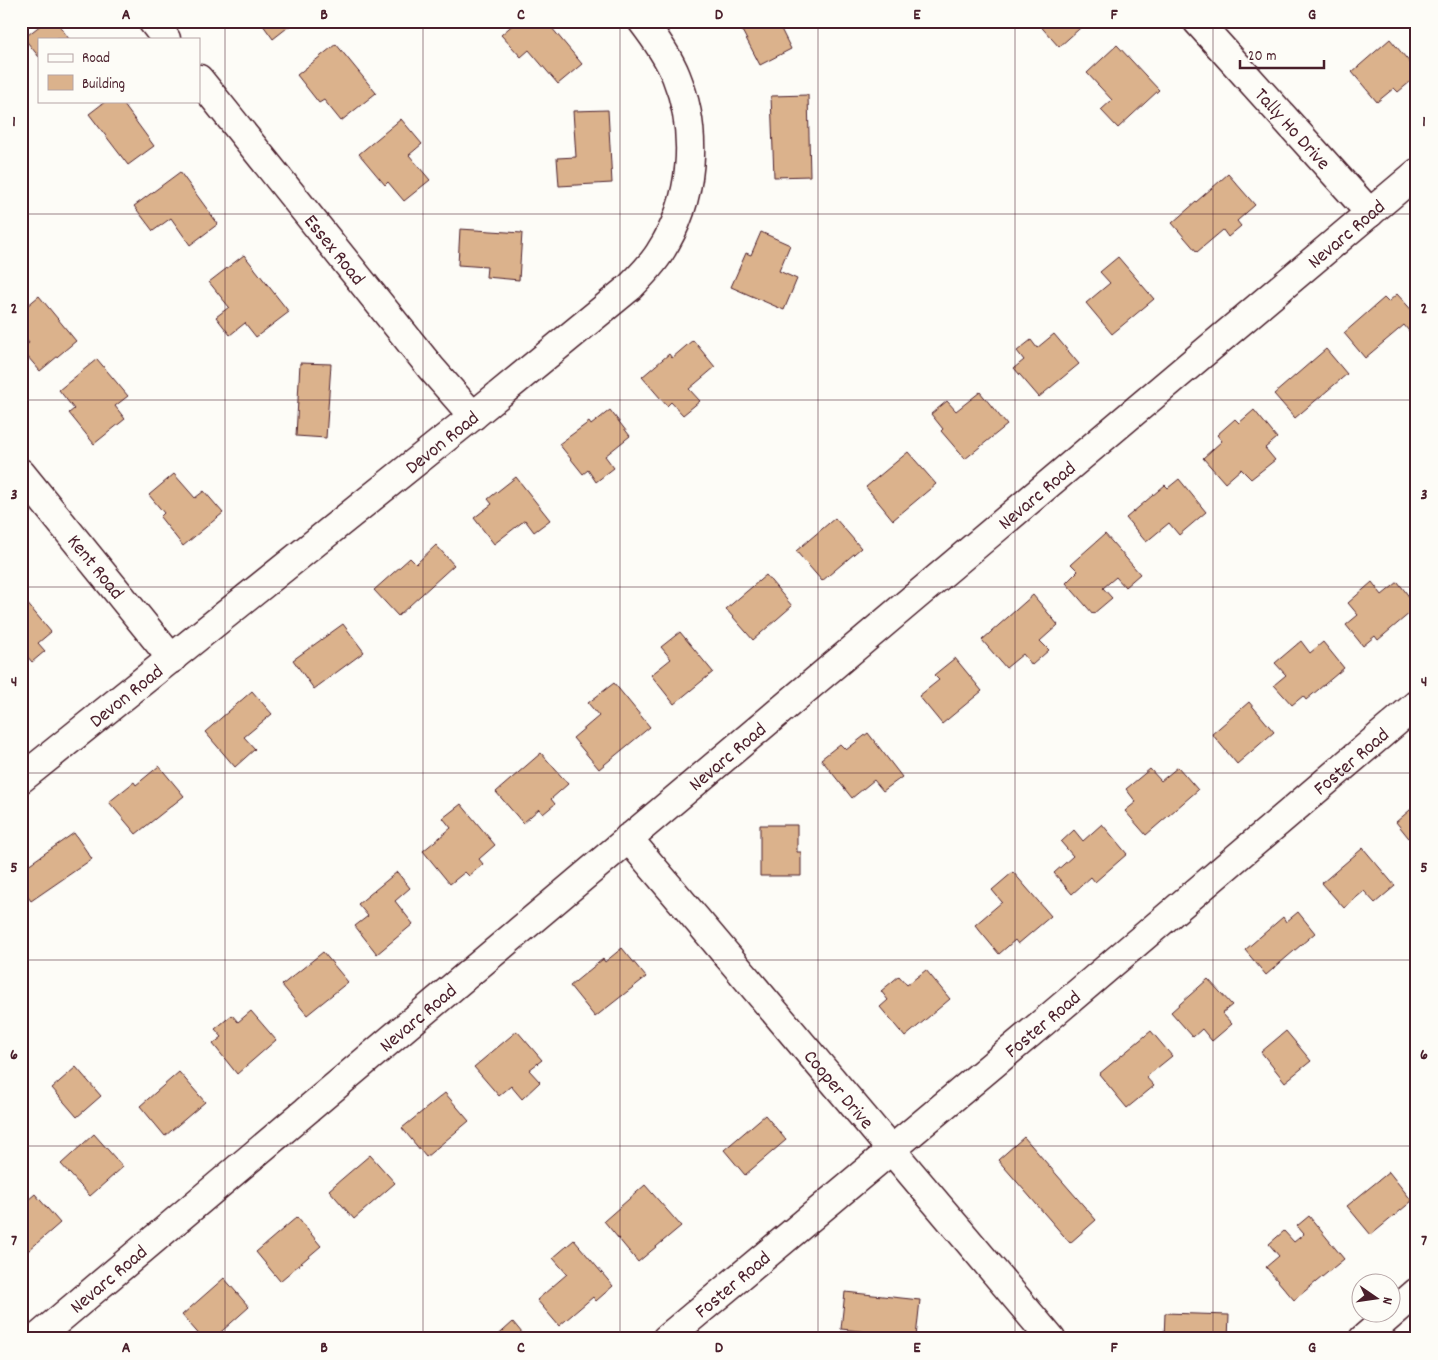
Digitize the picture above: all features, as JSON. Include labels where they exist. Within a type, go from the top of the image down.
[{"type":"street","points":[[152,21],[165,38]]},
{"type":"street","name":"Devon Road","points":[[21,780],[473,416],[630,287],[645,272],[660,252],[678,217],[688,183],[690,142],[687,115],[676,76],[656,39],[642,21]]},
{"type":"street","name":"Tally Ho Drive","points":[[1197,21],[1370,213]]},
{"type":"street","name":"Essex Road","points":[[200,81],[431,368],[473,416]]},
{"type":"street","name":"Nevarc Road","points":[[36,1339],[1417,173]]},
{"type":"street","name":"Kent Road","points":[[21,473],[172,659]]},
{"type":"street","name":"Foster Road","points":[[666,1339],[1417,704]]},
{"type":"street","name":"Cooper Drive","points":[[628,838],[1051,1339]]},
{"type":"street","points":[[1363,1339],[1417,1292]]},
{"type":"building","points":[[46,21],[56,21],[68,38],[38,38],[38,56],[24,38]]},
{"type":"building","points":[[260,21],[296,21],[273,39]]},
{"type":"building","points":[[517,21],[546,21],[582,64],[558,84],[529,50],[521,57],[501,35]]},
{"type":"building","points":[[737,21],[777,21],[791,49],[760,65]]},
{"type":"building","points":[[1036,21],[1088,21],[1059,47]]},
{"type":"building","points":[[1390,39],[1417,71],[1417,76],[1398,92],[1394,88],[1377,102],[1352,72]]},
{"type":"building","points":[[336,44],[376,93],[341,121],[324,100],[319,103],[297,75]]},
{"type":"building","points":[[1117,45],[1159,90],[1118,128],[1101,110],[1112,100],[1087,73]]},
{"type":"building","points":[[808,95],[810,176],[774,177],[771,96]]},
{"type":"building","points":[[105,102],[122,102],[154,146],[128,165],[89,114]]},
{"type":"building","points":[[608,110],[612,183],[559,186],[557,158],[576,157],[573,111]]},
{"type":"building","points":[[401,119],[422,144],[409,155],[430,180],[404,201],[388,182],[385,185],[359,154]]},
{"type":"building","points":[[180,172],[218,224],[190,245],[171,218],[153,231],[134,206]]},
{"type":"building","points":[[1228,174],[1255,205],[1237,221],[1241,226],[1228,237],[1223,230],[1197,252],[1172,223]]},
{"type":"building","points":[[460,229],[522,233],[519,280],[486,277],[487,267],[458,265]]},
{"type":"building","points":[[761,232],[790,245],[779,271],[797,279],[784,310],[731,287],[746,253],[751,255]]},
{"type":"building","points":[[244,255],[289,312],[256,337],[245,323],[230,335],[216,317],[229,307],[209,282]]},
{"type":"building","points":[[1118,257],[1154,299],[1112,334],[1086,303],[1110,283],[1100,272]]},
{"type":"building","points":[[1397,294],[1417,316],[1417,333],[1413,336],[1404,325],[1365,358],[1344,333],[1384,298],[1388,302]]},
{"type":"building","points":[[39,296],[76,341],[40,371],[21,349],[29,343],[21,333],[21,311]]},
{"type":"building","points":[[1054,334],[1079,364],[1039,397],[1014,368],[1024,360],[1017,351],[1031,340],[1037,348]]},
{"type":"building","points":[[693,340],[715,367],[689,389],[700,401],[683,415],[671,402],[667,406],[642,377],[669,354],[672,358]]},
{"type":"building","points":[[1326,349],[1347,374],[1295,418],[1274,394]]},
{"type":"building","points":[[97,359],[128,396],[115,406],[125,419],[94,444],[69,413],[74,409],[59,390]]},
{"type":"building","points":[[300,363],[331,364],[326,438],[296,436]]},
{"type":"building","points":[[980,392],[1007,425],[965,459],[941,431],[943,429],[931,414],[947,401],[956,411]]},
{"type":"building","points":[[610,410],[630,436],[605,456],[614,468],[596,482],[588,470],[583,474],[559,444],[589,422],[591,425]]},
{"type":"building","points":[[1254,410],[1277,438],[1265,448],[1275,460],[1251,479],[1241,469],[1225,483],[1203,458],[1222,441],[1217,435],[1235,419],[1239,423]]},
{"type":"building","points":[[908,452],[936,484],[893,520],[866,487]]},
{"type":"building","points":[[174,474],[195,498],[204,491],[223,513],[183,546],[160,517],[164,513],[149,495]]},
{"type":"building","points":[[516,477],[550,520],[534,532],[525,520],[494,544],[474,518],[492,504],[488,499]]},
{"type":"building","points":[[1179,479],[1206,512],[1179,535],[1169,523],[1146,542],[1126,518],[1165,485],[1168,488]]},
{"type":"building","points":[[835,518],[861,548],[822,581],[796,551]]},
{"type":"building","points":[[1105,534],[1140,574],[1125,587],[1116,577],[1103,588],[1112,598],[1093,614],[1066,583],[1078,571],[1071,564]]},
{"type":"building","points":[[436,545],[454,565],[398,616],[374,590],[410,558],[416,564]]},
{"type":"building","points":[[766,575],[792,606],[753,640],[726,609]]},
{"type":"building","points":[[1372,582],[1382,595],[1398,582],[1417,607],[1378,640],[1375,636],[1363,646],[1346,625],[1358,615],[1348,603]]},
{"type":"building","points":[[1033,595],[1058,625],[1040,641],[1049,650],[1032,665],[1023,654],[1006,668],[982,640]]},
{"type":"building","points":[[21,596],[51,632],[38,643],[45,651],[32,662],[21,649]]},
{"type":"building","points":[[343,624],[364,652],[314,689],[293,660]]},
{"type":"building","points":[[680,632],[713,672],[674,704],[651,675],[671,659],[661,647]]},
{"type":"building","points":[[1301,641],[1310,653],[1323,642],[1344,668],[1306,700],[1303,696],[1292,705],[1274,685],[1286,675],[1275,663]]},
{"type":"building","points":[[955,658],[982,691],[942,724],[919,696],[939,680],[934,675]]},
{"type":"building","points":[[614,683],[650,727],[599,769],[573,738],[599,716],[588,703]]},
{"type":"building","points":[[252,691],[272,714],[244,737],[255,749],[235,767],[205,732]]},
{"type":"building","points":[[1249,702],[1274,732],[1237,764],[1212,734]]},
{"type":"building","points":[[868,733],[902,777],[883,791],[874,780],[852,798],[821,759],[840,744],[846,750]]},
{"type":"building","points":[[541,753],[568,784],[551,799],[555,804],[543,814],[539,809],[523,823],[496,792]]},
{"type":"building","points":[[159,766],[184,796],[136,834],[109,802],[134,782],[136,785]]},
{"type":"building","points":[[1178,767],[1198,790],[1146,835],[1125,811],[1136,802],[1126,789],[1150,769],[1161,781]]},
{"type":"building","points":[[461,804],[495,845],[479,859],[483,864],[469,876],[465,872],[450,884],[423,851],[451,828],[443,818]]},
{"type":"building","points":[[1417,804],[1417,847],[1416,847],[1396,822]]},
{"type":"building","points":[[1102,824],[1127,854],[1095,882],[1091,877],[1072,894],[1054,873],[1073,856],[1061,842],[1074,830],[1083,841]]},
{"type":"building","points":[[760,825],[797,825],[797,852],[801,852],[801,876],[760,876]]},
{"type":"building","points":[[74,833],[92,859],[31,901],[21,887],[21,870]]},
{"type":"building","points":[[1363,848],[1395,886],[1375,903],[1364,891],[1344,908],[1322,883]]},
{"type":"building","points":[[397,872],[410,888],[395,901],[413,924],[377,954],[355,926],[368,916],[358,904]]},
{"type":"building","points":[[1013,872],[1051,916],[1018,944],[1015,940],[999,954],[975,925],[1002,902],[992,890]]},
{"type":"building","points":[[1298,912],[1315,933],[1266,975],[1245,950],[1283,917],[1286,922]]},
{"type":"building","points":[[622,948],[646,977],[595,1017],[570,986],[603,959],[605,962]]},
{"type":"building","points":[[323,952],[348,982],[307,1015],[282,985]]},
{"type":"building","points":[[926,970],[950,999],[905,1037],[880,1007],[888,1000],[881,991],[899,976],[907,985]]},
{"type":"building","points":[[1208,979],[1232,1005],[1222,1013],[1232,1024],[1212,1041],[1202,1029],[1193,1037],[1171,1012]]},
{"type":"building","points":[[251,1011],[276,1040],[237,1074],[213,1044],[222,1037],[215,1029],[232,1015],[238,1022]]},
{"type":"building","points":[[517,1031],[542,1060],[529,1070],[540,1082],[522,1099],[511,1086],[499,1096],[474,1067]]},
{"type":"building","points":[[1151,1031],[1172,1056],[1146,1077],[1154,1086],[1127,1108],[1099,1074]]},
{"type":"building","points":[[1286,1031],[1311,1061],[1285,1082],[1261,1052]]},
{"type":"building","points":[[76,1067],[101,1096],[77,1117],[52,1088]]},
{"type":"building","points":[[179,1072],[205,1102],[165,1136],[140,1106]]},
{"type":"building","points":[[445,1093],[469,1121],[426,1157],[402,1128]]},
{"type":"building","points":[[765,1115],[786,1140],[745,1175],[724,1150]]},
{"type":"building","points":[[94,1134],[123,1167],[90,1196],[61,1164]]},
{"type":"building","points":[[1024,1137],[1096,1220],[1070,1243],[998,1160]]},
{"type":"building","points":[[370,1155],[395,1183],[354,1219],[329,1190]]},
{"type":"building","points":[[1389,1172],[1412,1201],[1371,1235],[1347,1206]]},
{"type":"building","points":[[645,1185],[681,1226],[638,1262],[604,1221]]},
{"type":"building","points":[[35,1194],[60,1223],[21,1257],[21,1206]]},
{"type":"building","points":[[1309,1216],[1344,1259],[1294,1300],[1266,1267],[1279,1256],[1269,1244],[1284,1231],[1294,1242],[1304,1234],[1297,1226]]},
{"type":"building","points":[[297,1217],[321,1246],[280,1281],[256,1252]]},
{"type":"building","points":[[574,1240],[613,1286],[596,1301],[593,1297],[559,1326],[537,1300],[567,1274],[553,1258]]},
{"type":"building","points":[[224,1278],[249,1307],[213,1339],[203,1339],[182,1315]]},
{"type":"building","points":[[845,1292],[920,1300],[916,1337],[841,1329]]},
{"type":"building","points":[[1165,1313],[1229,1315],[1228,1339],[1164,1339]]},
{"type":"building","points":[[513,1322],[527,1339],[494,1339]]}]
